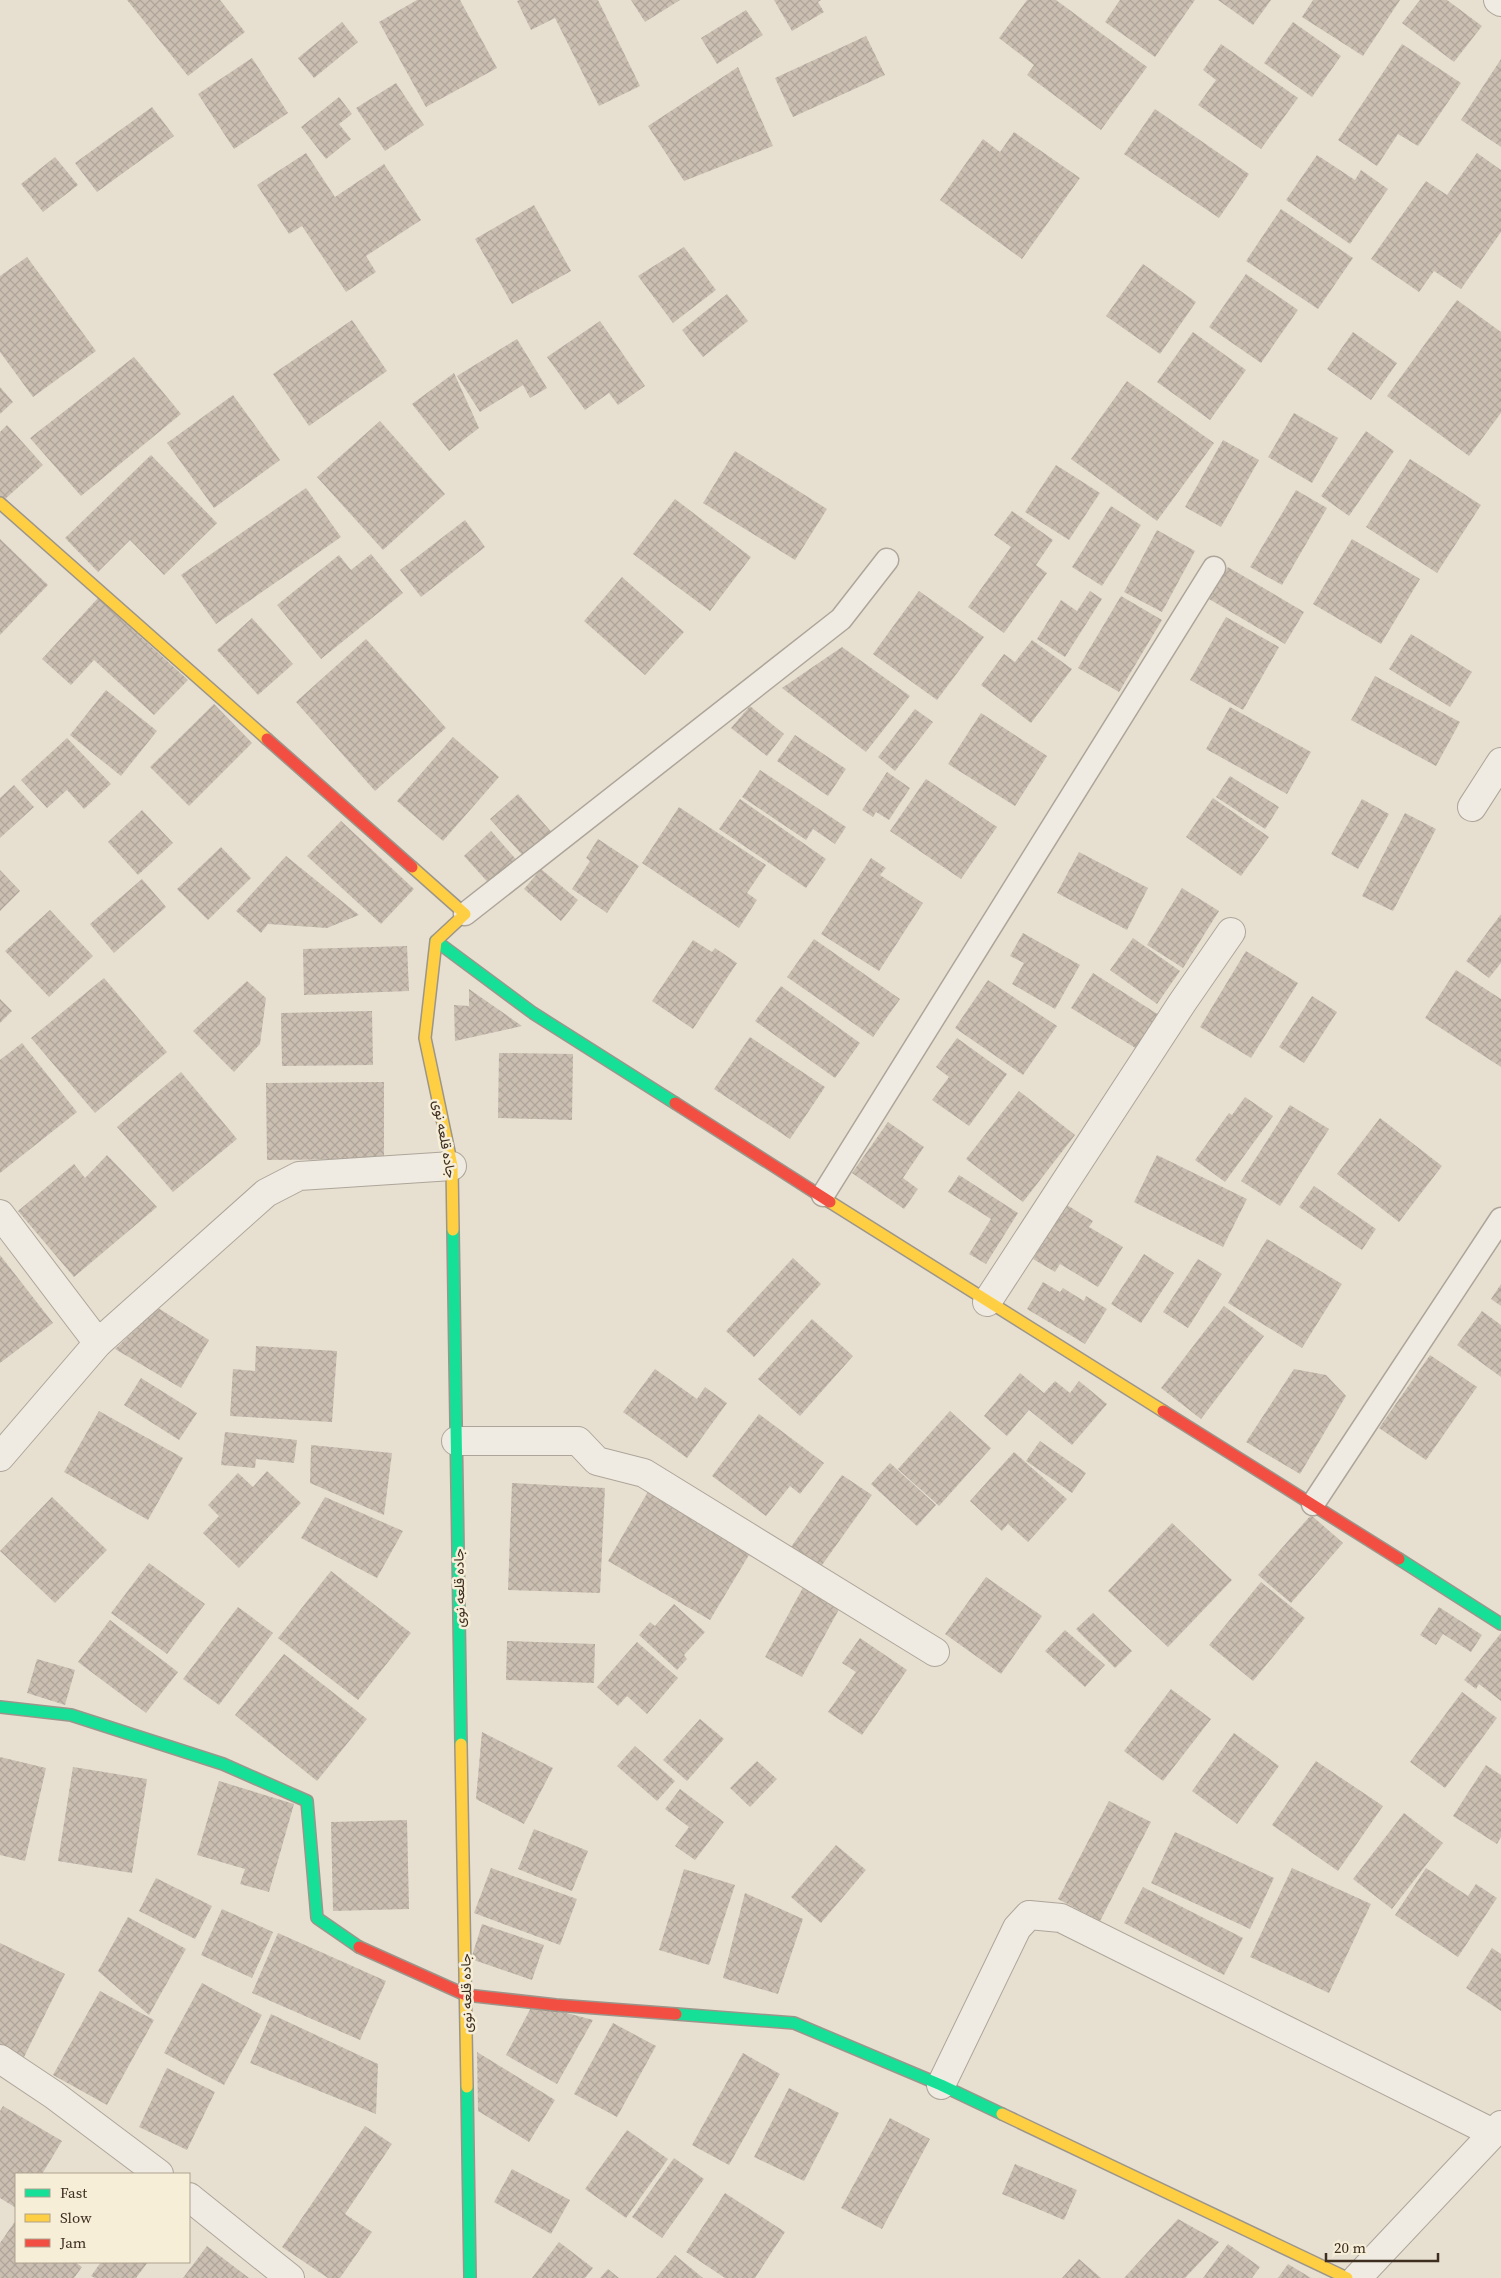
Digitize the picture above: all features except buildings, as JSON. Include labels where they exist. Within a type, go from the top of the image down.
[{"type":"street","points":[[0,503],[465,914],[436,941],[533,1013],[987,1302],[1313,1504],[1501,1624]]},
{"type":"street","points":[[1472,808],[1501,762]]},
{"type":"street","points":[[987,1302],[1182,1003],[1231,932]]},
{"type":"street","name":"جاده قلعه نوی","points":[[436,941],[425,1038],[452,1166],[470,2278]]},
{"type":"street","points":[[0,1457],[98,1343],[266,1193],[299,1176],[452,1166]]},
{"type":"street","points":[[0,1214],[98,1343]]},
{"type":"street","points":[[456,1441],[578,1441],[596,1461],[644,1473],[935,1652]]},
{"type":"street","points":[[0,1706],[71,1715],[223,1764],[307,1801],[317,1918],[366,1952],[466,1995],[556,2005],[794,2023],[941,2085],[1347,2278]]},
{"type":"street","points":[[941,2085],[1017,1928],[1029,1915],[1044,1915],[1062,1918],[1497,2129],[1357,2278]]},
{"type":"street","points":[[0,2059],[54,2095],[158,2173]]},
{"type":"street","points":[[190,2198],[290,2278]]},
{"type":"lane","points":[[465,914],[841,619],[887,560]]},
{"type":"lane","points":[[823,1196],[1214,568]]},
{"type":"lane","points":[[1313,1504],[1501,1219]]},
{"type":"traffic: fast","points":[[436,941],[533,1013],[675,1103]]},
{"type":"traffic: fast","points":[[453,1230],[461,1744]]},
{"type":"traffic: fast","points":[[1399,1559],[1501,1624]]},
{"type":"traffic: fast","points":[[0,1707],[71,1715],[223,1764],[307,1801],[317,1918],[359,1947]]},
{"type":"traffic: fast","points":[[676,2014],[794,2023],[941,2085],[1002,2114]]},
{"type":"traffic: fast","points":[[467,2087],[470,2278]]},
{"type":"traffic: slow","points":[[0,503],[267,739]]},
{"type":"traffic: slow","points":[[412,867],[465,914],[436,941],[425,1038],[452,1166],[453,1230]]},
{"type":"traffic: slow","points":[[830,1202],[1163,1411]]},
{"type":"traffic: slow","points":[[461,1744],[467,2087]]},
{"type":"traffic: slow","points":[[1002,2114],[1347,2278]]},
{"type":"traffic: jam","points":[[267,739],[412,867]]},
{"type":"traffic: jam","points":[[675,1103],[830,1202]]},
{"type":"traffic: jam","points":[[1163,1411],[1399,1559]]},
{"type":"traffic: jam","points":[[359,1947],[466,1995],[556,2005],[676,2014]]}]
